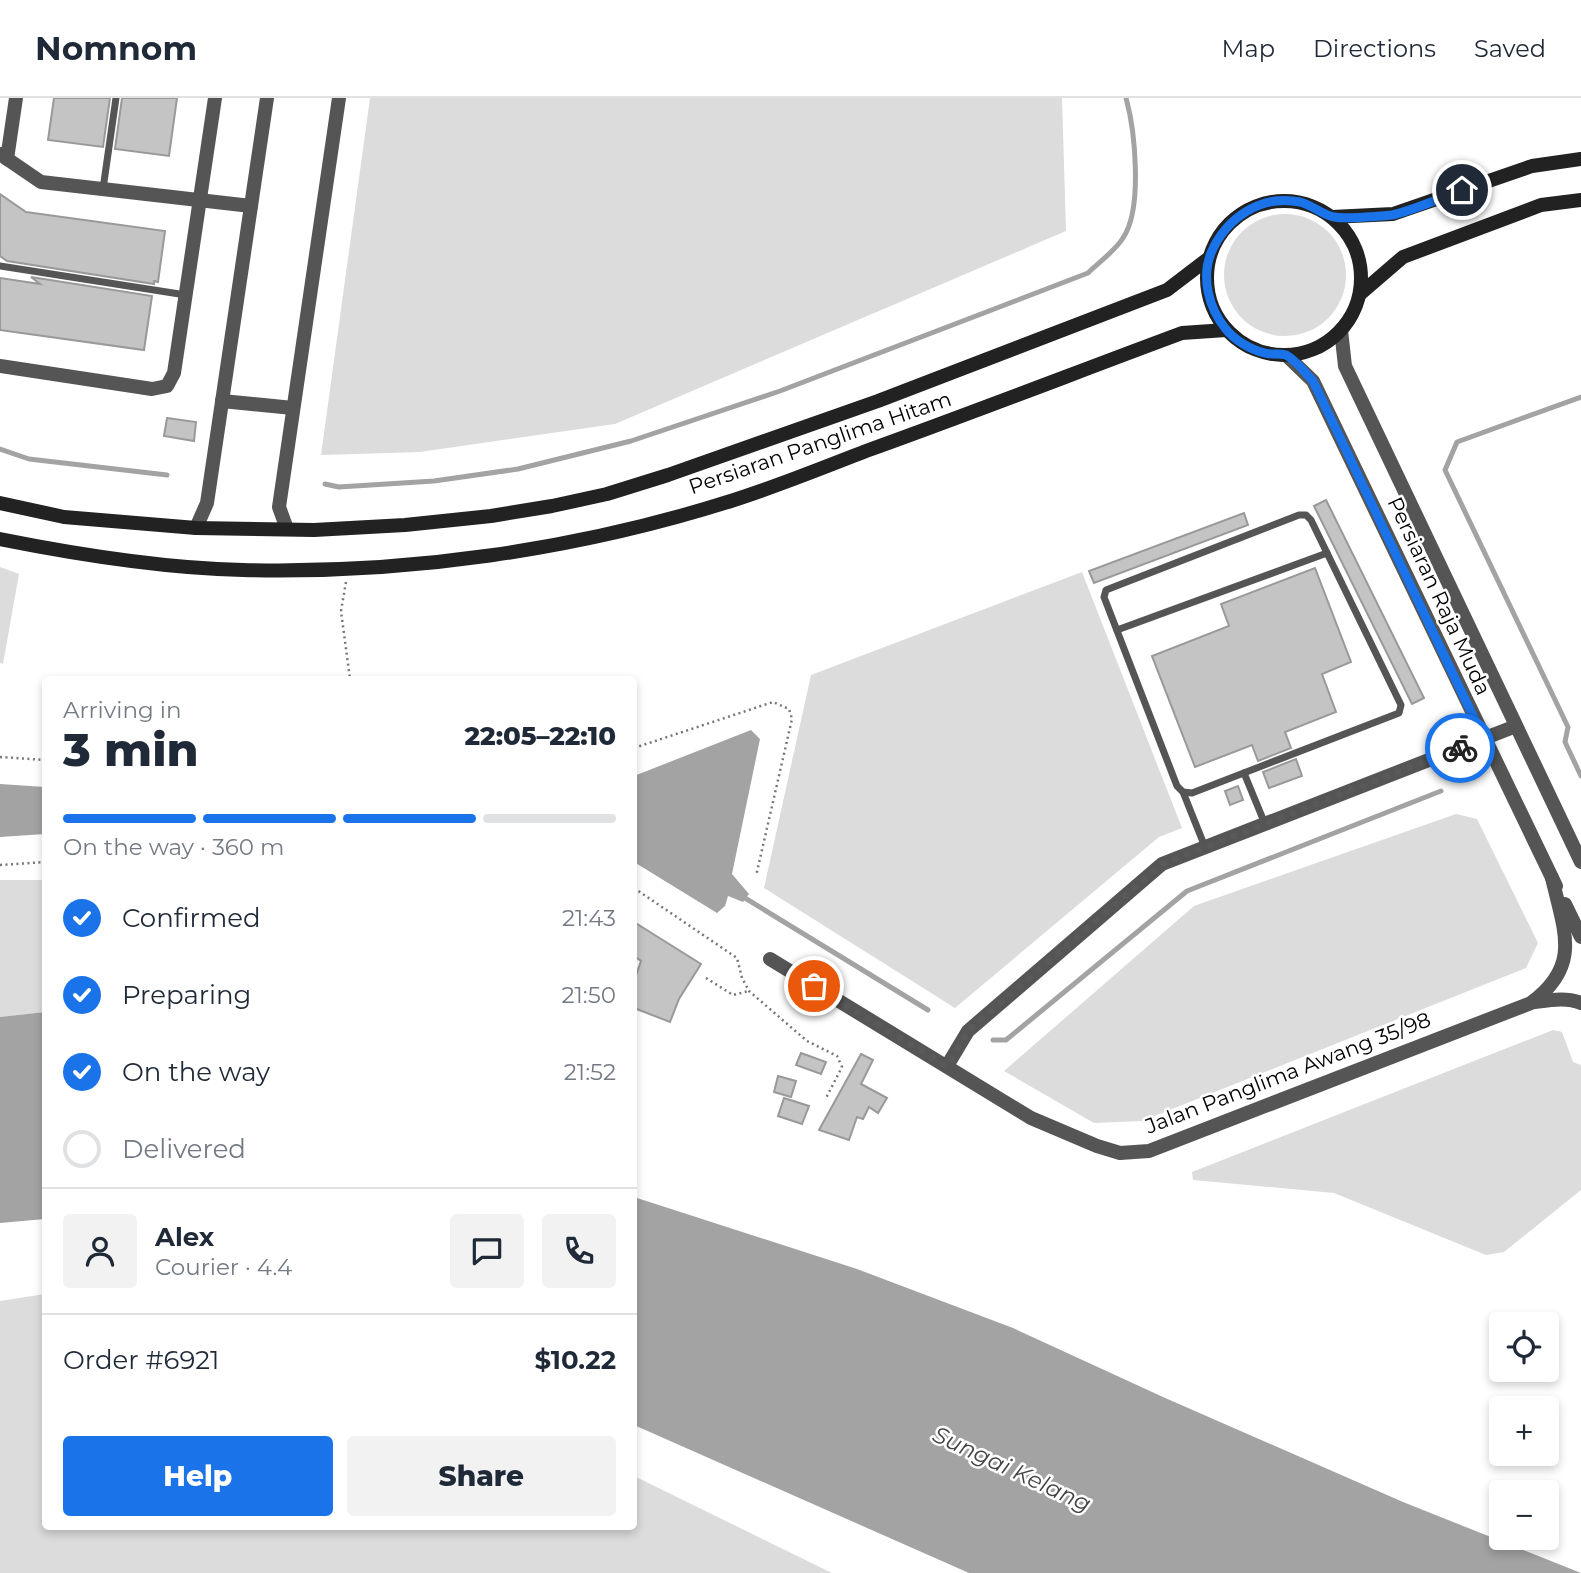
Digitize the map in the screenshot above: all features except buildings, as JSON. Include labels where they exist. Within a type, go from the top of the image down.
[{"type":"main road","points":[[1332,217],[1393,215],[1532,166],[1581,159]]},
{"type":"main road","points":[[1360,294],[1403,257],[1541,205],[1581,200]]},
{"type":"main road","points":[[1299,202],[1332,217],[1354,244],[1359,260],[1360,294],[1353,313],[1341,330],[1316,348],[1286,355],[1264,353],[1244,344],[1226,330],[1212,309],[1207,284],[1209,258],[1217,240],[1229,224],[1245,212],[1262,204],[1299,202]]},
{"type":"main road","name":"Persiaran Panglima Hitam","points":[[0,503],[64,516],[196,528],[287,529],[405,525],[491,516],[607,494],[878,401],[1167,290],[1209,258]]},
{"type":"main road","name":"Persiaran Panglima Hitam","points":[[0,539],[60,551],[146,562],[243,570],[349,569],[495,555],[622,530],[733,500],[1182,333],[1226,330]]},
{"type":"street","points":[[16,98],[2,160],[41,181],[251,206]]},
{"type":"street","points":[[0,366],[152,389],[167,386],[174,373],[215,98]]},
{"type":"street","points":[[196,528],[207,503],[267,98]]},
{"type":"street","points":[[287,529],[279,507],[338,98]]},
{"type":"street","name":"Persiaran Raja Muda","points":[[1341,330],[1345,366],[1581,862]]},
{"type":"street","name":"Persiaran Raja Muda","points":[[1286,355],[1313,381],[1581,937]]},
{"type":"street","points":[[222,401],[293,408]]},
{"type":"street","points":[[947,1066],[968,1031],[1162,864],[1516,726]]},
{"type":"street","points":[[1531,1003],[1558,981],[1566,964],[1568,944],[1552,878]]},
{"type":"street","name":"Jalan Panglima Awang 35/98","points":[[770,959],[1031,1118],[1120,1153],[1149,1150],[1531,1003]]},
{"type":"street","points":[[1531,1003],[1551,1000],[1574,1000],[1581,1003]]},
{"type":"lane","points":[[103,189],[116,98]]},
{"type":"lane","points":[[0,266],[186,295]]},
{"type":"lane","points":[[1183,792],[1192,793],[1399,713],[1401,705],[1311,520],[1306,515],[1299,515],[1113,585],[1106,590],[1104,597],[1177,786],[1183,792],[1205,848]]},
{"type":"lane","points":[[1117,630],[1327,553]]},
{"type":"lane","points":[[1244,773],[1265,824]]},
{"type":"path","points":[[349,569],[341,611],[350,676]]},
{"type":"path","points":[[637,747],[772,702],[789,709],[792,719],[756,876]]},
{"type":"path","points":[[0,757],[42,760]]},
{"type":"path","points":[[0,865],[42,862]]},
{"type":"path","points":[[637,890],[737,958],[742,978],[749,991],[807,1041],[837,1056],[842,1067],[826,1098]]},
{"type":"path","points":[[706,978],[733,995],[749,991]]},
{"type":"shaded area","points":[[370,98],[1062,98],[1066,231],[615,424],[420,452],[321,455]]},
{"type":"shaded area","points":[[1285,214],[1308,218],[1328,232],[1342,252],[1346,275],[1342,298],[1328,318],[1308,332],[1285,336],[1262,332],[1242,318],[1228,298],[1224,275],[1228,252],[1242,232],[1262,218]]},
{"type":"shaded area","points":[[0,567],[19,574],[3,664],[0,663]]},
{"type":"shaded area","points":[[1082,572],[1182,828],[1159,837],[955,1008],[764,888],[811,675]]},
{"type":"shaded area","points":[[1456,814],[1477,819],[1538,943],[1526,968],[1142,1121],[1094,1123],[1004,1071],[1194,906]]},
{"type":"shaded area","points":[[0,880],[42,880],[42,1012],[0,1017]]},
{"type":"shaded area","points":[[1553,1030],[1562,1032],[1573,1062],[1581,1065],[1581,1190],[1504,1252],[1486,1255],[1334,1193],[1193,1180],[1192,1172]]},
{"type":"shaded area","points":[[42,1294],[42,1530],[637,1530],[637,1477],[832,1573],[0,1573],[0,1301]]},
{"type":"water","points":[[751,730],[760,739],[732,874],[749,894],[743,902],[728,896],[725,906],[717,913],[637,864],[637,775]]},
{"type":"water","points":[[0,784],[42,787],[42,834],[0,837]]},
{"type":"water","points":[[42,1012],[42,1219],[0,1223],[0,1017]]},
{"type":"water","name":"Sungai Kelang","points":[[637,1198],[857,1269],[1013,1328],[1163,1397],[1403,1502],[1489,1536],[1489,1550],[1523,1550],[1581,1573],[969,1573],[637,1426]]},
{"type":"waterway","points":[[325,484],[339,487],[434,481],[518,469],[631,441],[780,391],[1088,273],[1123,238],[1133,208],[1134,149],[1126,98]]},
{"type":"waterway","points":[[1581,397],[1457,442],[1445,470],[1568,727],[1565,742],[1581,776]]},
{"type":"waterway","points":[[0,449],[29,459],[167,475]]},
{"type":"waterway","points":[[993,1040],[1006,1040],[1187,891],[1441,791]]},
{"type":"waterway","points":[[740,895],[928,1010]]},
{"type":"way so far","points":[[814,986],[947,1066],[968,1031],[1162,864],[1460,748]]},
{"type":"route","points":[[1460,748],[1484,739],[1313,381],[1286,355],[1264,353],[1244,344],[1226,330],[1212,309],[1207,284],[1209,258],[1217,240],[1229,224],[1262,204],[1299,202],[1332,217],[1393,215],[1462,190]]}]
